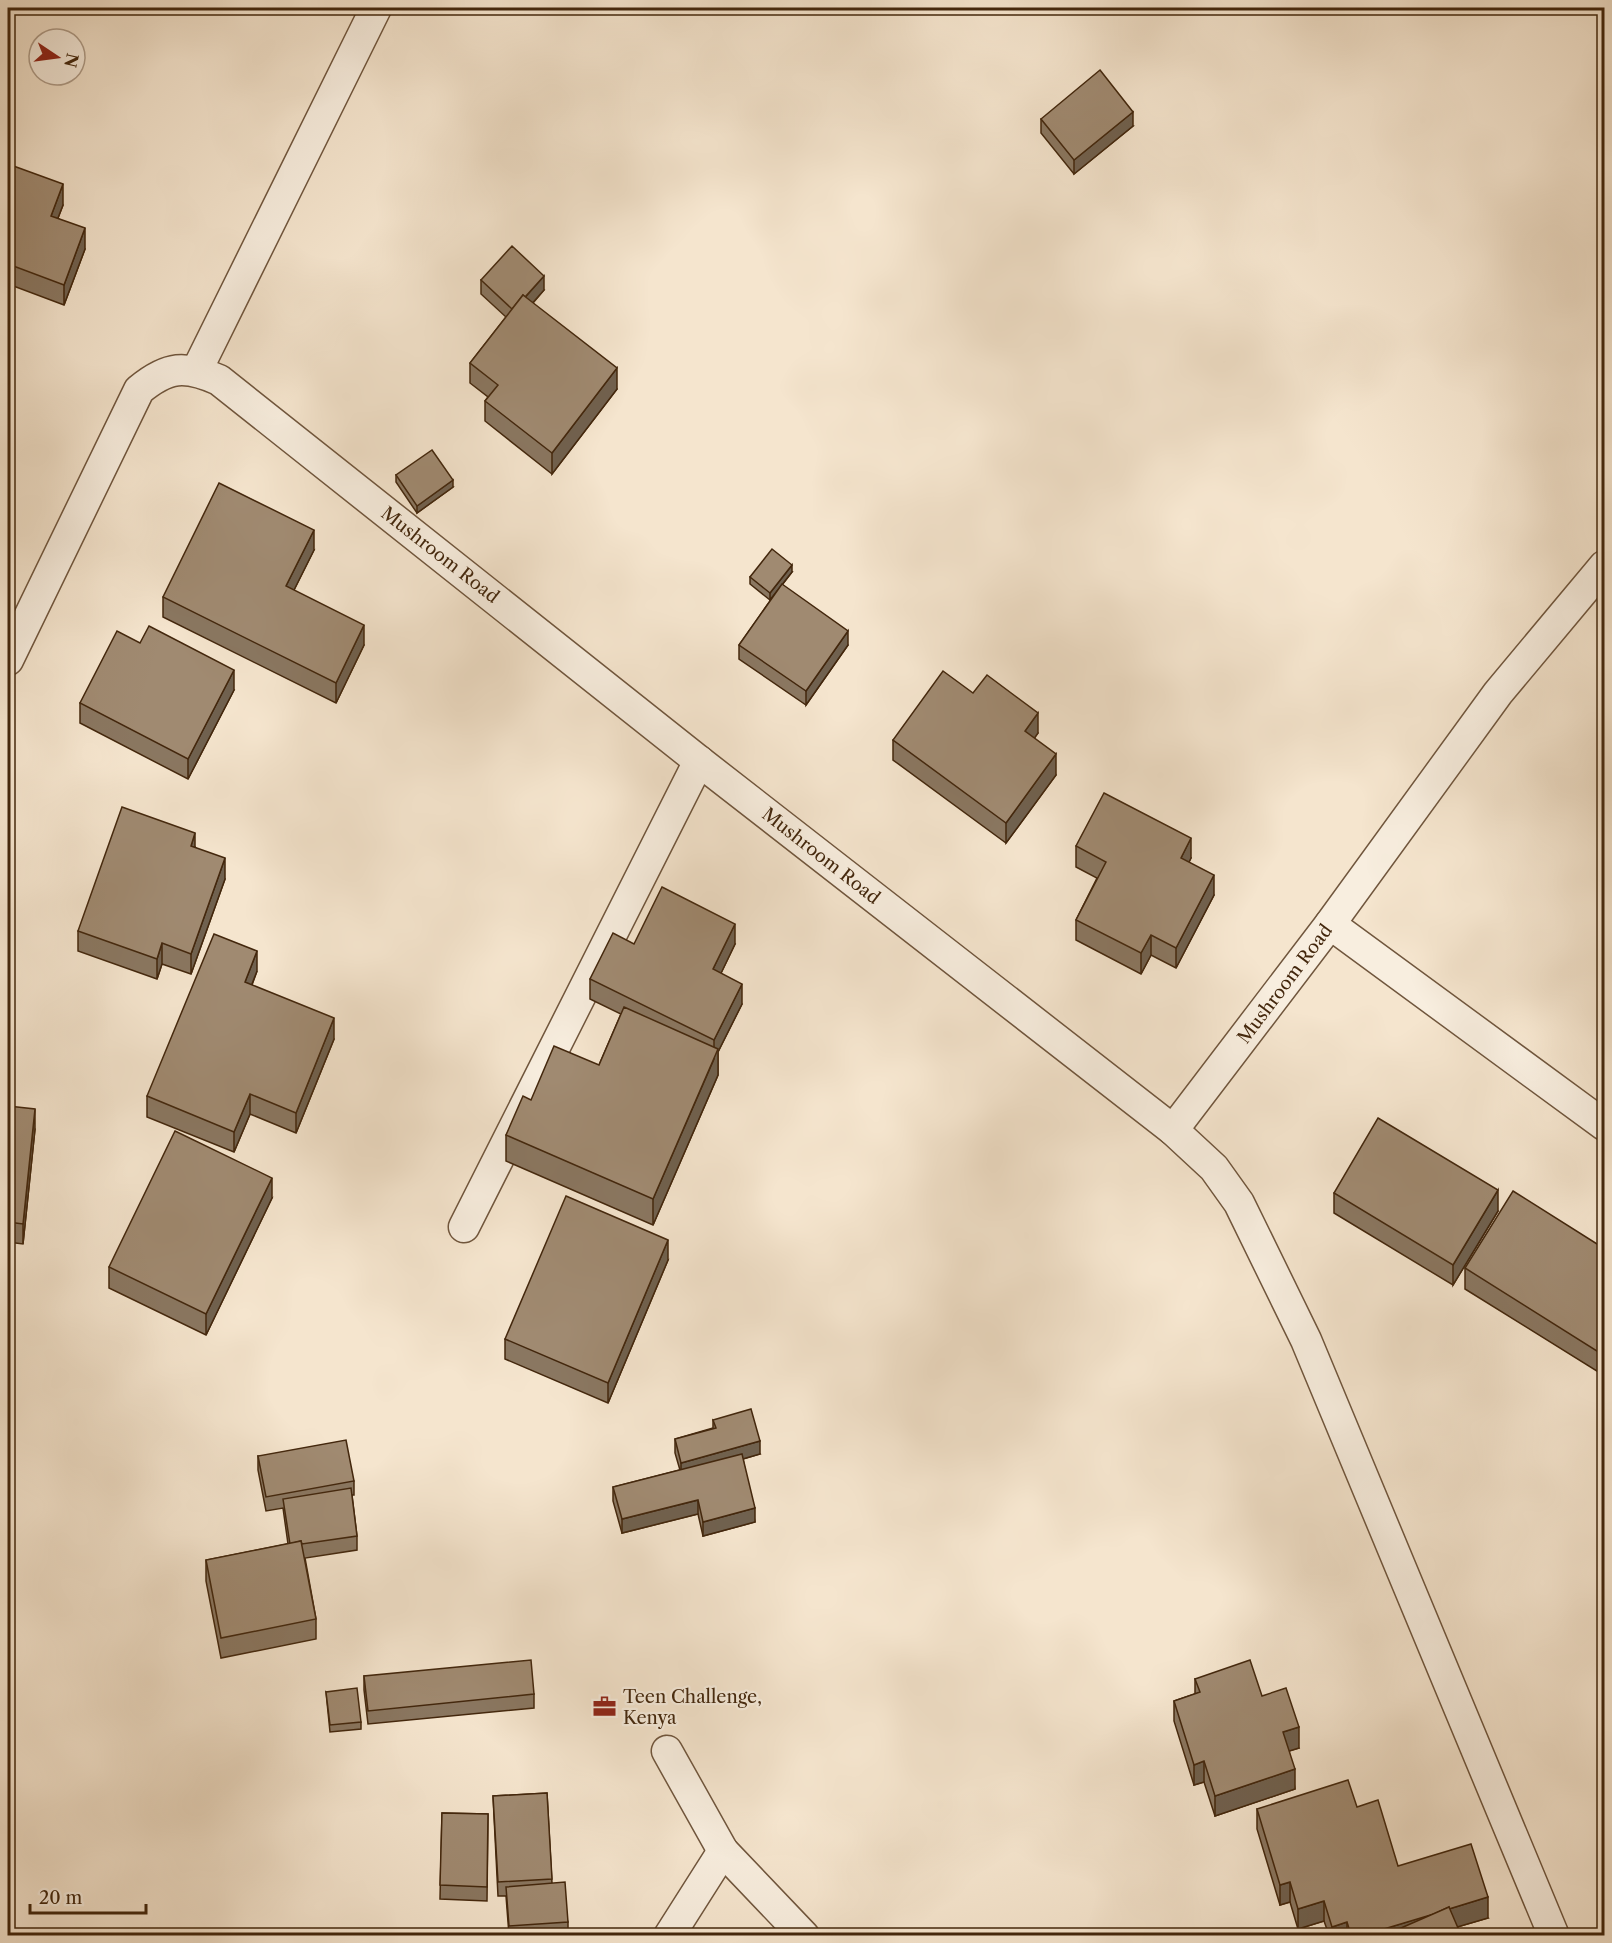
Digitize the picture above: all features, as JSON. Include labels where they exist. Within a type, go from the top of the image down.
[{"type":"street","points":[[8,660],[139,390],[156,376],[174,369],[197,370],[376,8]]},
{"type":"street","name":"Mushroom Road","points":[[197,370],[219,380],[699,761],[1173,1130],[1330,924],[1498,693],[1605,566]]},
{"type":"street","points":[[464,1227],[699,761]]},
{"type":"street","points":[[1330,924],[1605,1125]]},
{"type":"street","points":[[1173,1130],[1214,1168],[1239,1203],[1306,1340],[1554,1935]]},
{"type":"street","points":[[666,1751],[723,1851],[804,1935]]},
{"type":"street","points":[[669,1935],[723,1851]]},
{"type":"building","points":[[1100,70],[1133,112],[1074,160],[1041,119]]},
{"type":"building","points":[[8,164],[63,184],[51,216],[85,228],[64,285],[8,264]]},
{"type":"building","points":[[512,246],[544,276],[525,297],[523,295],[512,309],[481,280]]},
{"type":"building","points":[[523,295],[617,368],[552,453],[485,401],[498,385],[470,363]]},
{"type":"building","points":[[432,450],[453,480],[417,506],[396,475]]},
{"type":"building","points":[[219,483],[314,530],[286,586],[364,625],[336,683],[163,597]]},
{"type":"building","points":[[772,549],[792,565],[770,593],[750,577]]},
{"type":"building","points":[[782,584],[848,631],[806,691],[739,645]]},
{"type":"building","points":[[149,626],[234,670],[188,759],[80,703],[117,631],[140,643]]},
{"type":"building","points":[[943,671],[973,693],[987,675],[1038,713],[1025,731],[1056,754],[1006,823],[893,740]]},
{"type":"building","points":[[1104,793],[1191,838],[1181,858],[1214,875],[1176,948],[1151,935],[1141,953],[1076,920],[1106,862],[1076,846]]},
{"type":"building","points":[[122,807],[195,833],[191,846],[225,858],[191,954],[162,943],[157,959],[78,931]]},
{"type":"building","points":[[662,887],[735,924],[713,969],[742,984],[714,1040],[590,979],[613,933],[634,944]]},
{"type":"building","points":[[214,934],[257,951],[245,982],[334,1018],[296,1113],[250,1094],[234,1132],[147,1096]]},
{"type":"building","points":[[624,1007],[718,1049],[653,1199],[506,1135],[523,1096],[531,1100],[554,1046],[599,1065]]},
{"type":"building","points":[[8,1106],[35,1109],[23,1224],[8,1222]]},
{"type":"building","points":[[1378,1118],[1498,1190],[1453,1265],[1334,1193]]},
{"type":"building","points":[[175,1131],[272,1178],[206,1314],[109,1267]]},
{"type":"building","points":[[1513,1191],[1605,1249],[1605,1346],[1600,1353],[1465,1268]]},
{"type":"building","points":[[566,1196],[668,1240],[608,1383],[505,1339]]},
{"type":"building","points":[[751,1409],[760,1441],[681,1463],[675,1439],[716,1428],[713,1420]]},
{"type":"building","points":[[346,1440],[354,1481],[266,1497],[258,1456]]},
{"type":"building","points":[[742,1454],[755,1508],[703,1522],[698,1500],[622,1519],[613,1487]]},
{"type":"building","points":[[351,1488],[357,1536],[290,1544],[283,1499]]},
{"type":"building","points":[[301,1541],[316,1619],[221,1638],[206,1560]]},
{"type":"building","points":[[531,1660],[534,1694],[368,1711],[364,1676]]},
{"type":"building","points":[[1250,1660],[1262,1696],[1286,1688],[1299,1727],[1283,1732],[1295,1769],[1215,1796],[1204,1761],[1194,1765],[1174,1701],[1200,1692],[1195,1679]]},
{"type":"building","points":[[357,1688],[361,1722],[330,1725],[326,1692]]},
{"type":"building","points":[[1348,1780],[1357,1807],[1378,1800],[1398,1866],[1471,1844],[1488,1897],[1449,1909],[1449,1907],[1434,1914],[1364,1935],[1351,1935],[1347,1922],[1332,1927],[1324,1901],[1298,1909],[1290,1882],[1280,1885],[1257,1809]]},
{"type":"building","points":[[547,1793],[552,1879],[498,1882],[493,1796]]},
{"type":"building","points":[[442,1813],[488,1814],[487,1887],[440,1885]]},
{"type":"building","points":[[565,1882],[568,1922],[509,1926],[506,1887]]},
{"type":"building","points":[[1449,1907],[1461,1935],[1385,1935]]},
{"type":"place","name":"Teen Challenge, Kenya","points":[[605,1707]]}]
